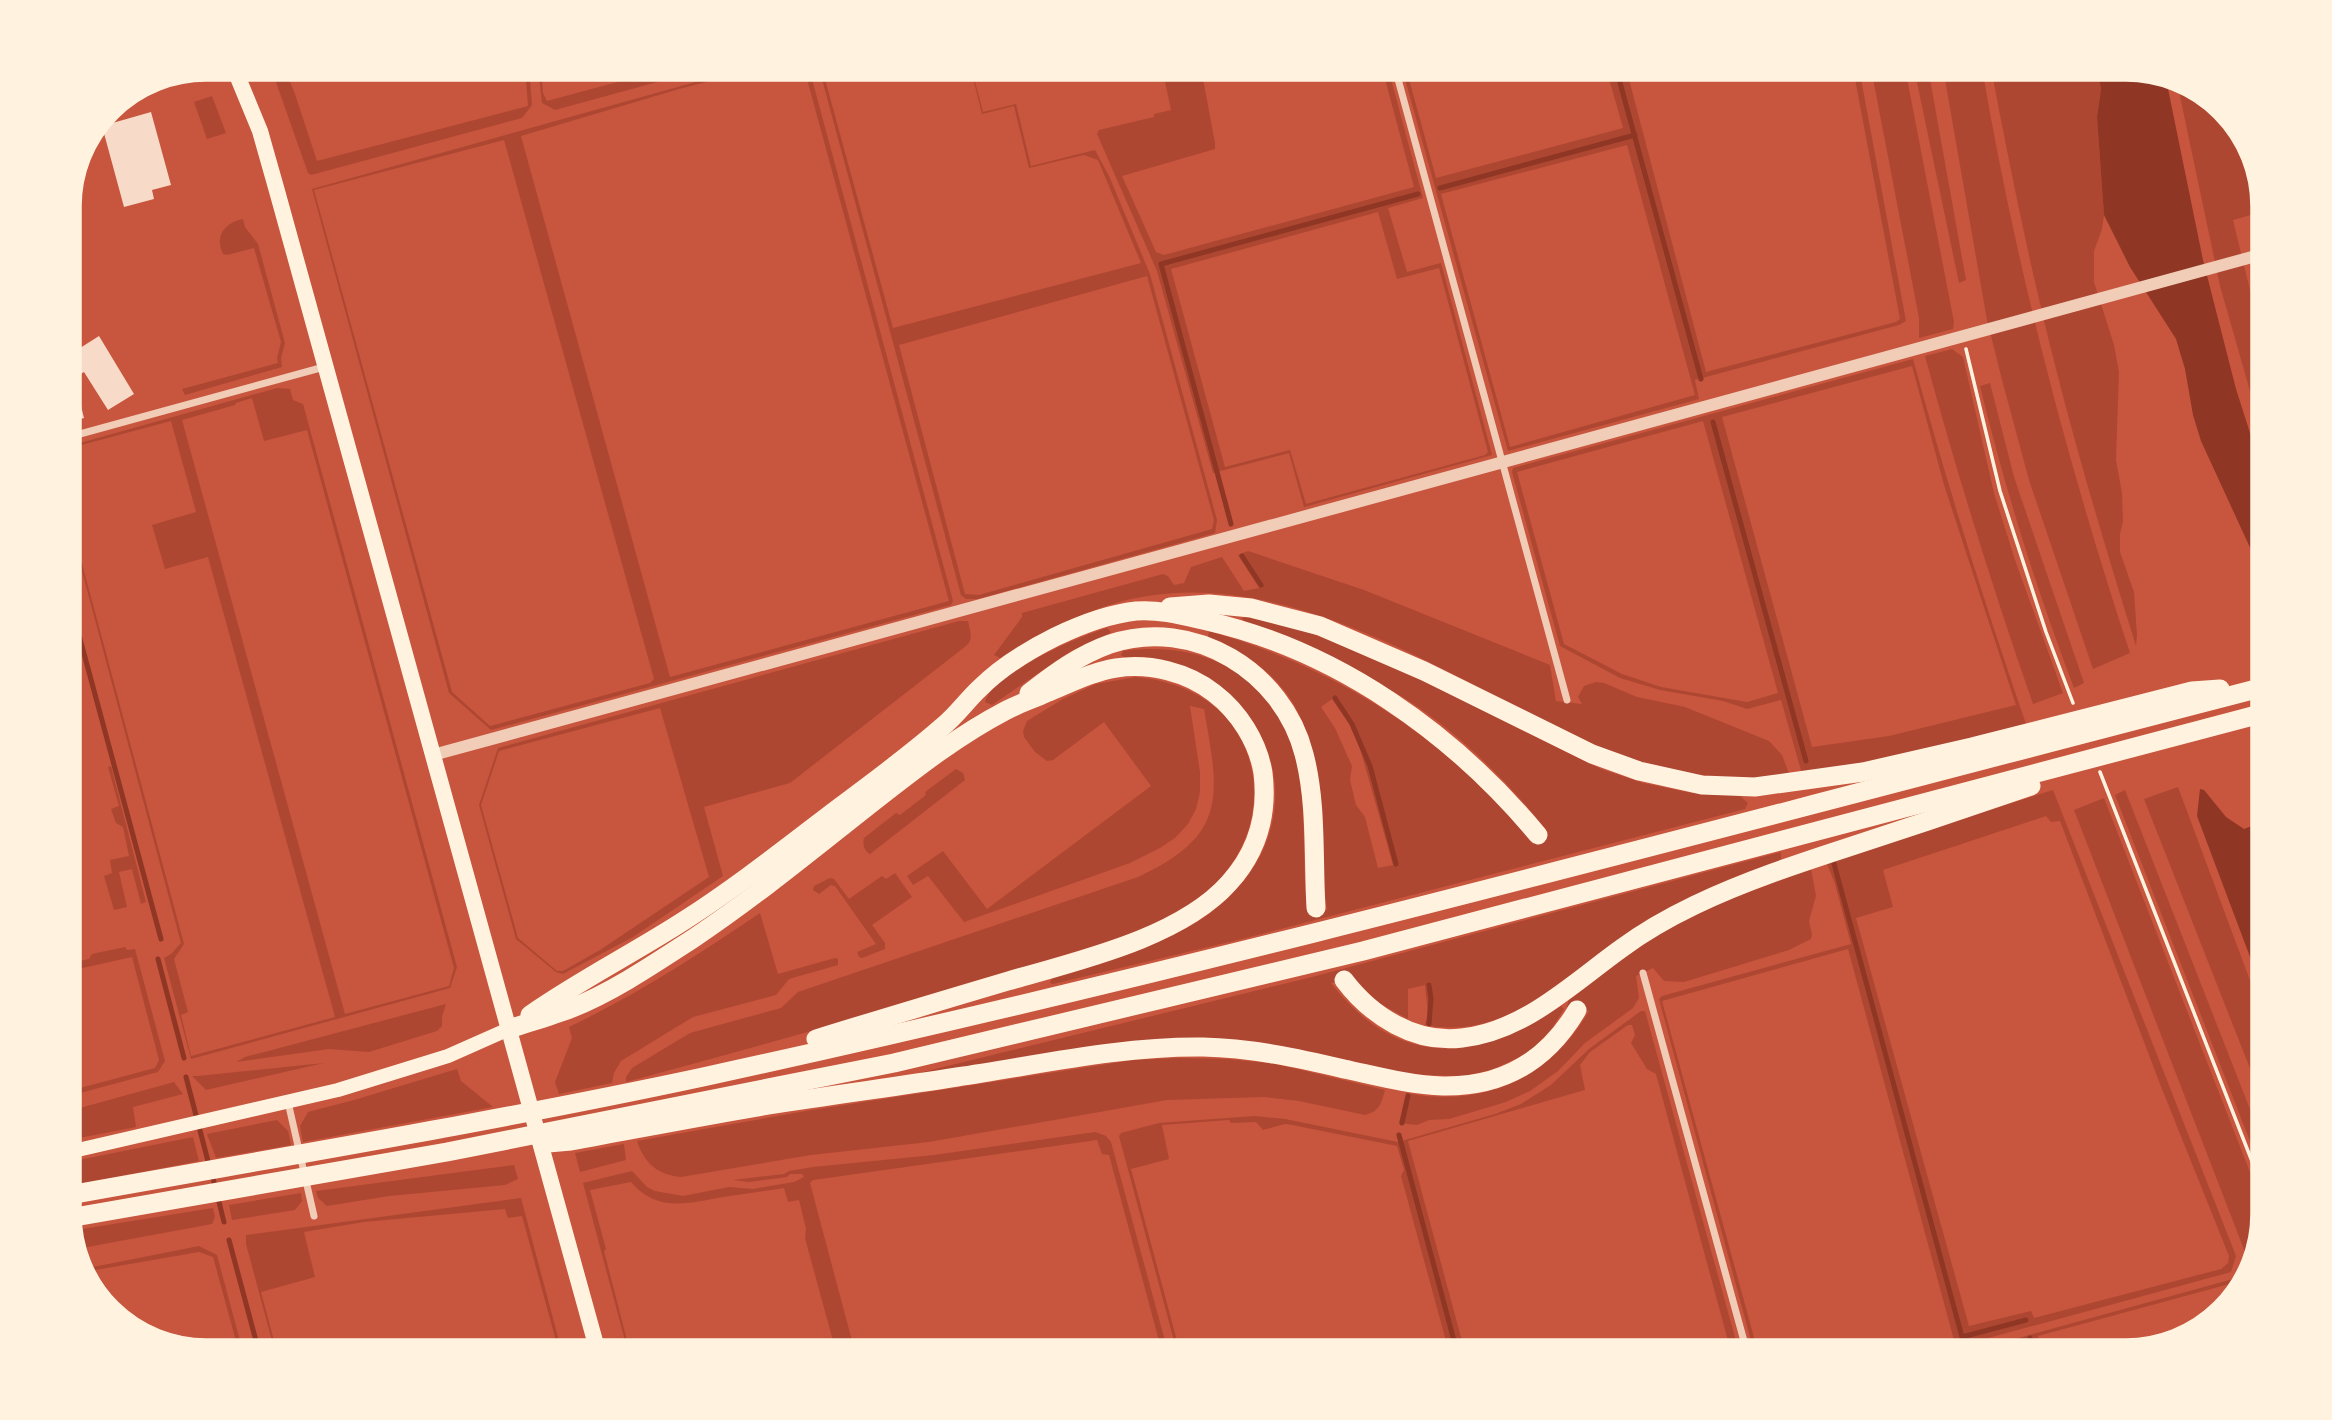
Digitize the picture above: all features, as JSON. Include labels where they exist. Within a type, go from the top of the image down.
[{"type":"highway","points":[[509,1029],[568,989],[651,942],[729,890],[944,726],[981,686],[1008,666],[1032,650],[1077,627],[1118,614],[1209,604],[1270,611],[1320,626],[1383,652],[1592,754],[1639,772],[1702,785],[1787,785],[1863,772],[2192,691],[2251,687]]},
{"type":"highway","points":[[1138,611],[1170,613],[1252,634],[1307,656],[1367,687],[1420,722],[1462,755],[1538,835]]},
{"type":"highway","points":[[509,1029],[575,1007],[684,945],[754,897],[939,751],[1006,711],[1083,655],[1113,643],[1151,637],[1171,638],[1212,648],[1250,670],[1278,698],[1298,735],[1309,776],[1316,908]]},
{"type":"highway","points":[[701,1077],[819,1038],[1030,975],[1160,931],[1217,895],[1238,872],[1255,843],[1262,821],[1264,798],[1261,763],[1247,730],[1210,690],[1163,669],[1117,668],[1092,674],[1006,711]]},
{"type":"highway","points":[[81,1193],[461,1124],[701,1077],[1078,992],[2251,689]]},
{"type":"highway","points":[[81,1216],[447,1152],[571,1141],[637,1121],[1150,1004],[1363,951],[2252,716]]},
{"type":"highway","points":[[1343,980],[1374,1013],[1408,1030],[1445,1038],[1479,1035],[1510,1025],[1545,1006],[1624,946],[1672,916],[1723,892],[1807,861],[2201,729]]},
{"type":"highway","points":[[637,1121],[770,1105],[1111,1053],[1173,1048],[1230,1049],[1281,1055],[1406,1083],[1459,1086],[1502,1077],[1536,1059],[1559,1036],[1577,1010]]},
{"type":"main road","points":[[239,80],[260,131],[595,1340]]},
{"type":"main road","points":[[81,1149],[288,1102],[438,1059],[509,1029]]},
{"type":"street","points":[[1398,80],[1567,700]]},
{"type":"street","points":[[433,755],[2251,257]]},
{"type":"street","points":[[81,434],[326,366]]},
{"type":"street","points":[[1643,973],[1744,1340]]},
{"type":"street","points":[[288,1102],[314,1216]]},
{"type":"shaded area","points":[[275,80],[289,80],[317,161],[528,106],[526,80],[530,80],[532,105],[522,118],[311,175],[308,173]]},
{"type":"shaded area","points":[[539,80],[542,80],[547,101],[625,80],[665,80],[555,110],[542,103]]},
{"type":"shaded area","points":[[703,80],[714,80],[521,136],[670,677],[949,601],[807,80],[812,80],[953,601],[951,605],[491,730],[449,693],[312,189]],"holes":[[[504,140],[654,679],[650,683],[490,726],[452,692],[314,190]]]},
{"type":"shaded area","points":[[822,80],[825,80],[893,328],[1141,263],[1098,160],[1084,155],[1029,168],[1014,106],[982,114],[974,80],[983,112],[1016,104],[1031,166],[1095,150],[1109,176],[1150,274],[1217,520],[1215,533],[978,599],[966,599],[961,595]],"holes":[[[1147,276],[1214,520],[1212,529],[979,595],[965,594],[899,345]]]},
{"type":"shaded area","points":[[1165,80],[1203,80],[1215,149],[1122,176],[1156,252],[1164,255],[1414,187],[1385,80],[1391,80],[1423,198],[1388,208],[1407,272],[1441,263],[1492,455],[1304,507],[1289,453],[1213,473],[1157,271],[1097,134],[1099,130],[1154,117],[1154,114],[1171,110]],"holes":[[[1378,212],[1397,279],[1439,268],[1488,452],[1485,455],[1306,504],[1290,450],[1225,467],[1171,269]]]},
{"type":"shaded area","points":[[1405,80],[1409,80],[1436,178],[1623,128],[1609,80],[1629,80],[1706,372],[1900,319],[1855,80],[1861,80],[1906,321],[1695,380],[1699,399],[1508,451]],"holes":[[[1627,145],[1695,395],[1510,447],[1441,194]]]},
{"type":"shaded area","points":[[1873,80],[1907,80],[1954,322],[1953,329],[1919,338],[1919,318]]},
{"type":"shaded area","points":[[1917,80],[1930,80],[1966,280],[1959,283]]},
{"type":"shaded area","points":[[1945,80],[1984,80],[2011,216],[2045,364],[2085,509],[2130,653],[2093,669],[2029,480],[1987,320]]},
{"type":"shaded area","points":[[1993,80],[2099,80],[2101,89],[2097,117],[2104,215],[2094,251],[2094,282],[2114,345],[2119,372],[2116,460],[2122,493],[2120,552],[2134,592],[2136,646],[2074,436],[2021,217]]},
{"type":"shaded area","points":[[2099,80],[2126,80],[2168,88],[2203,260],[2236,389],[2251,437],[2251,550],[2201,441],[2176,339],[2130,267],[2104,215],[2097,117],[2101,89]]},
{"type":"shaded area","points":[[2179,92],[2196,102],[2220,123],[2239,151],[2249,182],[2251,215],[2233,220],[2251,295],[2251,395],[2220,286]]},
{"type":"shaded area","points":[[212,96],[226,133],[207,139],[194,102]]},
{"type":"shaded area","points":[[243,219],[245,227],[258,244],[285,343],[281,358],[282,367],[185,395],[182,389],[278,363],[281,342],[254,248],[227,255],[223,254],[221,247],[221,236],[226,227]]},
{"type":"shaded area","points":[[1952,349],[1963,357],[1994,493],[2063,693],[2033,704],[1976,531],[1925,356]]},
{"type":"shaded area","points":[[1913,359],[1967,544],[2027,727],[1945,747],[1802,774],[1781,700],[1747,709],[1723,701],[1660,690],[1620,678],[1560,646],[1513,468]],"holes":[[[1912,366],[1944,485],[2016,705],[1889,736],[1812,747],[1722,417]],[[1703,421],[1778,693],[1747,702],[1661,687],[1622,674],[1564,644],[1517,472]]]},
{"type":"shaded area","points":[[1990,383],[2014,477],[2084,683],[2074,688],[2034,576],[2000,463],[1980,386]]},
{"type":"shaded area","points":[[277,388],[290,389],[293,400],[303,404],[457,967],[450,988],[191,1059],[164,958],[181,943],[81,560],[184,944],[174,959],[188,1012],[181,1015],[191,1056],[335,1017],[208,557],[165,569],[152,525],[196,512],[171,421],[81,445],[81,443]],"holes":[[[252,398],[264,441],[307,430],[454,968],[449,986],[345,1014],[182,420]]]},
{"type":"shaded area","points":[[1248,551],[1364,590],[1550,665],[1556,701],[1582,704],[1578,697],[1584,686],[1596,682],[1604,683],[1637,697],[1685,707],[1769,741],[1782,755],[1790,776],[1713,777],[1638,762],[1580,740],[1375,637],[1324,617],[1271,602],[1217,594],[1163,594],[1109,605],[1053,628],[1000,658],[994,655],[1022,617],[1022,613],[1163,574],[1168,576],[1174,585],[1184,583],[1191,567],[1222,557],[1244,591],[1259,588],[1238,555]]},
{"type":"shaded area","points":[[1242,618],[1303,630],[1360,653],[1438,688],[1601,769],[1643,783],[1692,793],[1740,796],[1748,803],[1745,809],[1242,939],[1050,983],[1052,978],[1169,937],[1211,912],[1230,896],[1259,859],[1273,819],[1274,778],[1263,740],[1242,707],[1211,680],[1171,663],[1125,658],[1121,655],[1123,651],[1158,649],[1190,653],[1218,662],[1244,677],[1265,697],[1282,722],[1294,752],[1301,786],[1308,915],[1327,910],[1312,751],[1300,717],[1281,687],[1251,660],[1208,637],[1209,631],[1302,665],[1388,712],[1464,771],[1500,806],[1533,844],[1548,833],[1496,773],[1433,718],[1390,690],[1244,622]],"holes":[[[1332,699],[1350,725],[1359,745],[1393,865],[1378,868],[1365,817],[1356,805],[1350,780],[1352,766],[1335,728],[1321,707]]]},
{"type":"shaded area","points":[[959,621],[968,621],[971,638],[966,646],[790,783],[704,807],[723,876],[633,937],[563,974],[556,972],[516,939],[479,805],[498,748]],"holes":[[[660,708],[709,877],[600,950],[563,971],[557,971],[518,938],[481,805],[499,751]]]},
{"type":"shaded area","points":[[1107,628],[1111,632],[1108,635],[1071,651],[992,705],[985,702],[1003,679],[1038,657]]},
{"type":"shaded area","points":[[1136,677],[1166,682],[1207,701],[1229,721],[1247,753],[1254,793],[1248,832],[1229,868],[1196,900],[1153,925],[1104,943],[881,1011],[626,1082],[632,1068],[690,1033],[781,1008],[798,992],[1138,877],[1168,861],[1189,845],[1203,828],[1211,810],[1214,789],[1204,709],[1190,706],[1200,772],[1200,792],[1196,809],[1188,824],[1175,838],[1160,848],[1130,863],[964,922],[928,876],[913,885],[907,876],[943,851],[987,909],[1151,786],[1104,722],[1053,760],[1047,761],[1035,752],[1024,737],[1023,731],[1027,721],[1063,699],[1096,684]]},
{"type":"shaded area","points":[[111,766],[146,902],[141,904],[132,869],[119,872],[127,907],[114,910],[104,876],[112,873],[110,860],[129,856],[123,827],[116,823],[111,809],[119,806],[108,767]]},
{"type":"shaded area","points":[[956,769],[963,773],[965,780],[870,854],[867,851],[864,838],[896,813],[900,815]]},
{"type":"shaded area","points":[[2178,787],[2252,985],[2252,1073],[2144,799]]},
{"type":"shaded area","points":[[2200,789],[2204,790],[2226,817],[2244,829],[2252,826],[2252,961],[2197,816]]},
{"type":"shaded area","points":[[2053,790],[2236,1256],[2231,1272],[1981,1340],[1954,1340],[1848,949],[1662,1001],[1755,1340],[1751,1340],[1659,999],[1851,944],[1826,861]],"holes":[[[2046,816],[2051,822],[2060,821],[2229,1256],[2228,1263],[2221,1269],[2034,1318],[2031,1311],[1969,1326],[1856,918],[1893,907],[1883,870]]]},
{"type":"shaded area","points":[[2125,790],[2252,1114],[2252,1146],[2115,795]]},
{"type":"shaded area","points":[[2104,798],[2252,1177],[2252,1214],[2245,1252],[2074,810]]},
{"type":"shaded area","points":[[1781,852],[1781,862],[1710,888],[1648,919],[1538,999],[1498,1019],[1470,1026],[1425,1025],[1428,1013],[1425,985],[1408,989],[1408,1019],[1377,1002],[1353,977],[1331,983],[1356,1011],[1383,1031],[1411,1043],[1439,1048],[1469,1046],[1499,1039],[1530,1025],[1561,1006],[1564,1009],[1551,1030],[1528,1053],[1491,1070],[1464,1076],[1413,1075],[1278,1046],[919,1073],[1316,976]]},
{"type":"shaded area","points":[[1811,869],[1816,896],[1809,921],[1811,939],[1789,950],[1684,982],[1664,981],[1653,968],[1636,976],[1639,998],[1633,1008],[1585,1043],[1558,1071],[1530,1091],[1506,1102],[1449,1119],[1429,1120],[1417,1125],[1399,1123],[1406,1093],[1435,1097],[1488,1092],[1534,1071],[1573,1035],[1589,1011],[1567,1007],[1569,999],[1641,945],[1686,919]]},
{"type":"shaded area","points":[[895,873],[912,897],[872,925],[885,943],[885,949],[859,957],[857,952],[876,944],[835,886],[831,885],[819,894],[813,890],[814,886],[830,878],[834,879],[849,899],[882,876],[886,879]]},
{"type":"shaded area","points":[[760,913],[778,974],[835,958],[838,959],[838,965],[789,979],[776,995],[693,1017],[621,1061],[612,1083],[559,1094],[555,1082],[572,1038],[569,1027],[666,974]]},
{"type":"shaded area","points":[[125,947],[127,950],[135,949],[165,1061],[158,1072],[81,1093],[81,1088],[155,1068],[159,1060],[132,957],[81,968],[81,961],[89,959],[92,954]]},
{"type":"shaded area","points":[[446,1004],[442,1026],[437,1031],[369,1052],[329,1049],[236,1062],[245,1057]]},
{"type":"shaded area","points":[[1641,1011],[1645,1011],[1736,1340],[1728,1340],[1656,1074],[1647,1069],[1631,1043],[1635,1035],[1632,1025],[1628,1025],[1590,1052],[1580,1065],[1585,1090],[1408,1141],[1462,1340],[1446,1340],[1401,1176],[1404,1170],[1397,1146],[1285,1124],[1263,1130],[1256,1122],[1231,1123],[1229,1120],[1162,1125],[1169,1159],[1131,1169],[1177,1340],[1174,1340],[1119,1136],[1121,1133],[1159,1123],[1254,1116],[1285,1119],[1398,1142],[1521,1104],[1551,1085],[1589,1049]]},
{"type":"shaded area","points":[[1179,1058],[1276,1064],[1385,1090],[1379,1106],[1365,1115],[1299,1101],[1264,1097],[1167,1100],[929,1142],[811,1155],[681,1177],[665,1174],[648,1162],[637,1141],[806,1111],[1133,1060]]},
{"type":"shaded area","points":[[324,1063],[206,1090],[192,1076],[198,1076]]},
{"type":"shaded area","points":[[457,1069],[461,1081],[493,1107],[303,1142],[300,1126],[308,1112]]},
{"type":"shaded area","points":[[174,1082],[183,1094],[133,1107],[136,1127],[81,1138],[81,1108]]},
{"type":"shaded area","points":[[277,1120],[288,1131],[291,1145],[216,1158],[207,1134]]},
{"type":"shaded area","points":[[1095,1132],[1106,1136],[1111,1142],[1165,1340],[1159,1340],[1109,1155],[1102,1154],[1097,1140],[813,1180],[810,1183],[852,1340],[833,1340],[805,1238],[806,1229],[799,1200],[788,1202],[784,1188],[686,1203],[663,1202],[652,1198],[631,1182],[590,1190],[606,1249],[604,1251],[627,1340],[625,1340],[583,1183],[632,1171],[647,1187],[655,1191],[683,1196],[729,1187],[753,1189],[794,1182],[804,1177],[802,1174],[790,1174],[787,1177],[749,1182],[733,1180],[784,1174],[813,1167],[934,1155]]},
{"type":"shaded area","points":[[193,1137],[199,1161],[81,1184],[81,1160]]},
{"type":"shaded area","points":[[624,1144],[626,1160],[580,1172],[575,1153]]},
{"type":"shaded area","points":[[514,1165],[518,1179],[505,1185],[389,1196],[327,1206],[318,1198],[316,1191]]},
{"type":"shaded area","points":[[301,1193],[302,1201],[295,1210],[232,1220],[229,1205]]},
{"type":"shaded area","points":[[521,1198],[559,1340],[556,1340],[522,1216],[508,1218],[505,1209],[364,1222],[304,1232],[315,1277],[261,1292],[274,1340],[246,1244],[246,1235]]},
{"type":"shaded area","points":[[213,1208],[215,1217],[212,1224],[85,1247],[82,1229]]},
{"type":"shaded area","points":[[199,1246],[217,1255],[240,1340],[236,1340],[213,1257],[199,1252],[94,1270],[92,1267]]},
{"type":"shaded area","points":[[2233,1279],[2230,1284],[2038,1336],[2039,1340],[2012,1340]]},
{"type":"building","points":[[151,112],[171,185],[152,190],[154,199],[124,207],[104,134],[112,123]]},
{"type":"building","points":[[99,336],[134,394],[108,410],[84,372],[81,374],[81,347]]},
{"type":"waterway","points":[[1619,80],[1701,379]]},
{"type":"waterway","points":[[1440,188],[1635,135]]},
{"type":"waterway","points":[[1231,524],[1161,264],[1418,194]]},
{"type":"waterway","points":[[1713,422],[1806,761]]},
{"type":"waterway","points":[[1242,556],[1261,585]]},
{"type":"waterway","points":[[81,642],[161,939]]},
{"type":"waterway","points":[[1335,698],[1352,724],[1370,766],[1396,864]]},
{"type":"waterway","points":[[1833,860],[1962,1337],[2026,1320]]},
{"type":"waterway","points":[[158,959],[184,1058]]},
{"type":"waterway","points":[[1429,985],[1429,1024]]},
{"type":"waterway","points":[[186,1077],[209,1165]]},
{"type":"waterway","points":[[1402,1123],[1408,1096]]},
{"type":"waterway","points":[[1399,1135],[1454,1340]]},
{"type":"waterway","points":[[212,1174],[224,1222]]},
{"type":"waterway","points":[[229,1240],[256,1340]]}]
